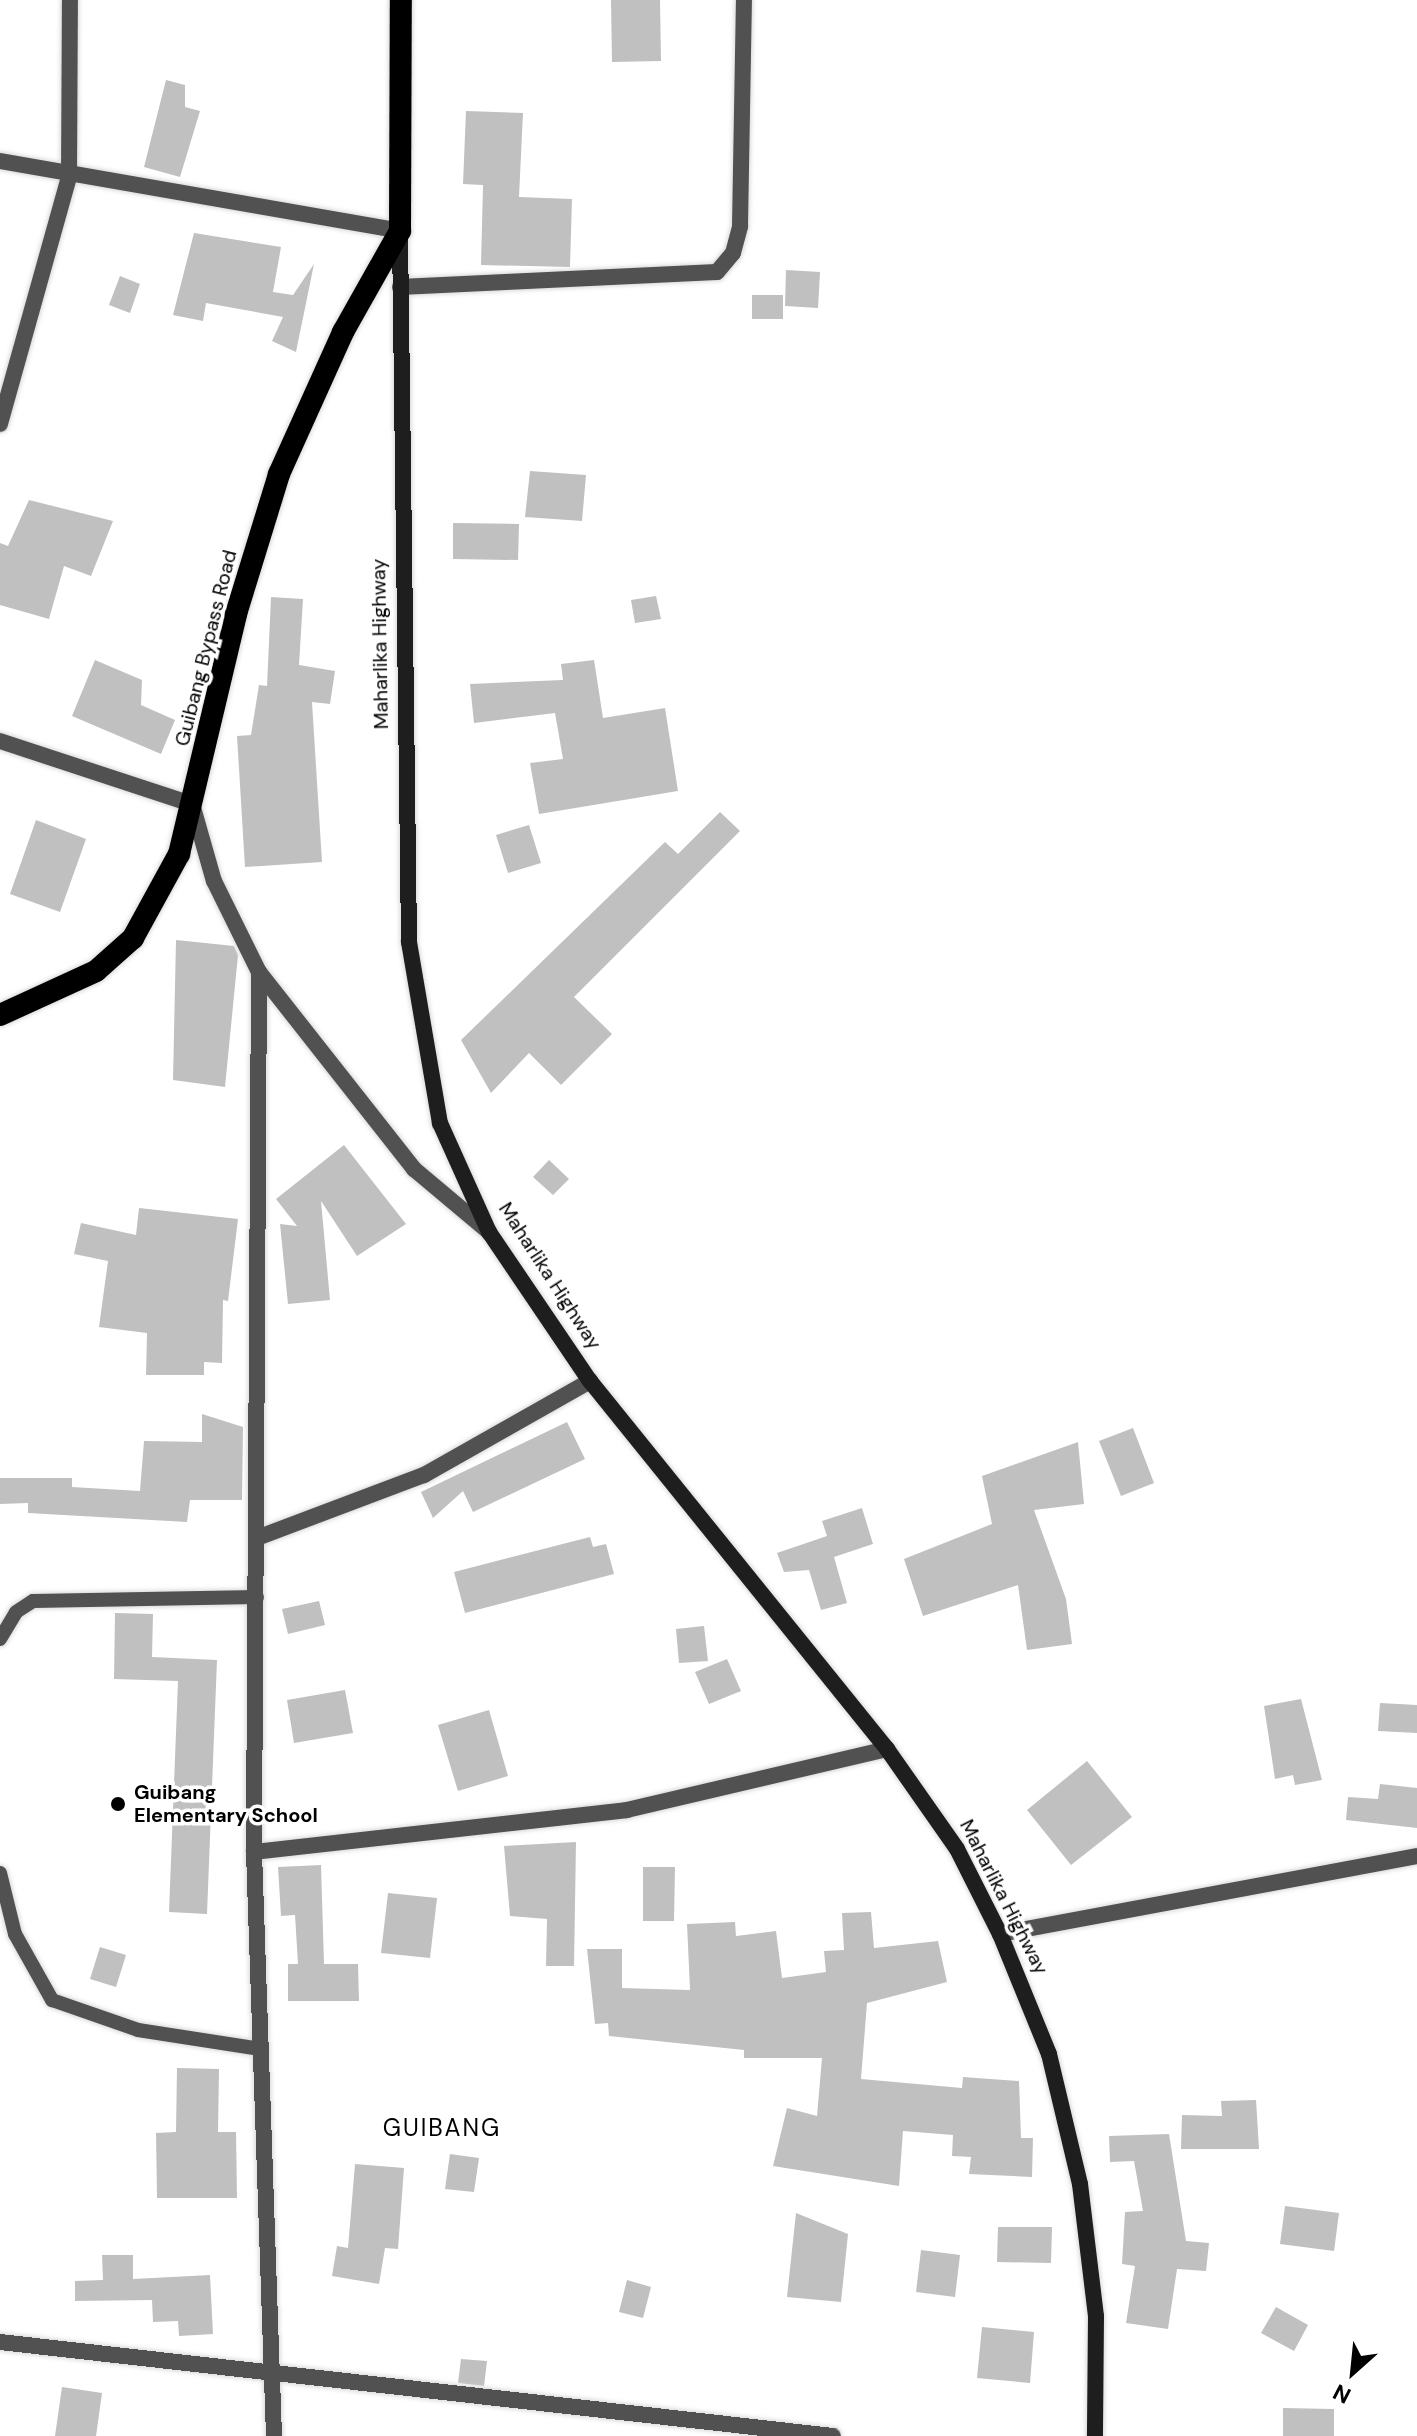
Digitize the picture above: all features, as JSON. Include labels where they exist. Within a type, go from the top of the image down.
[{"type":"highway","name":"Maharlika Highway","points":[[400,231],[401,0]]},
{"type":"highway","name":"Guibang Bypass Road","points":[[0,1015],[96,971],[133,938],[169,878],[192,804],[236,614],[279,474],[343,332],[400,231]]},
{"type":"main road","name":"Maharlika Highway","points":[[400,231],[409,942],[440,1123],[489,1232],[590,1381],[887,1749],[957,1849],[1000,1934],[1049,2054],[1077,2170],[1095,2300],[1095,2436]]},
{"type":"street","points":[[0,424],[69,177],[70,0]]},
{"type":"street","points":[[400,287],[717,272],[733,253],[740,226],[744,0]]},
{"type":"street","points":[[0,161],[69,177],[400,231]]},
{"type":"street","points":[[0,741],[192,804],[214,881],[259,972],[414,1169],[489,1232]]},
{"type":"street","points":[[259,972],[254,1852],[277,2376],[274,2436]]},
{"type":"street","points":[[257,1538],[424,1475],[590,1381]]},
{"type":"street","points":[[254,1852],[627,1810],[887,1749]]},
{"type":"street","points":[[1000,1934],[1417,1856]]},
{"type":"street","points":[[0,2342],[277,2376],[833,2436]]},
{"type":"lane","points":[[0,1639],[16,1612],[33,1601],[257,1597]]},
{"type":"lane","points":[[0,1873],[21,1948],[52,2000],[138,2030],[261,2049]]},
{"type":"building","points":[[611,0],[660,0],[661,61],[612,62]]},
{"type":"building","points":[[166,80],[185,85],[185,107],[200,111],[180,177],[144,167]]},
{"type":"building","points":[[466,111],[523,113],[519,197],[572,199],[570,267],[481,265],[483,185],[463,184]]},
{"type":"building","points":[[194,233],[281,247],[273,292],[293,295],[314,264],[296,352],[272,341],[283,317],[206,303],[203,321],[173,315]]},
{"type":"building","points":[[786,270],[820,272],[818,308],[785,306]]},
{"type":"building","points":[[120,276],[140,284],[130,313],[109,305]]},
{"type":"building","points":[[752,295],[783,295],[783,319],[752,319]]},
{"type":"building","points":[[530,471],[586,475],[582,521],[525,517]]},
{"type":"building","points":[[29,500],[113,521],[91,576],[64,566],[49,619],[0,605],[0,543],[8,546]]},
{"type":"building","points":[[453,523],[519,524],[518,560],[453,559]]},
{"type":"building","points":[[656,596],[661,619],[635,623],[631,600]]},
{"type":"building","points":[[271,597],[303,599],[299,665],[335,671],[330,704],[312,702],[322,862],[245,867],[237,736],[251,735],[259,685],[267,686]]},
{"type":"building","points":[[95,660],[142,680],[141,705],[175,720],[161,754],[72,716]]},
{"type":"building","points":[[594,660],[603,718],[665,708],[678,791],[539,814],[530,763],[563,759],[555,713],[474,723],[470,684],[563,680],[561,664]]},
{"type":"building","points":[[720,812],[740,831],[574,997],[612,1034],[561,1085],[529,1053],[491,1093],[461,1040],[665,842],[678,854]]},
{"type":"building","points":[[36,820],[86,839],[60,912],[10,894]]},
{"type":"building","points":[[529,825],[541,863],[508,873],[496,835]]},
{"type":"building","points":[[176,940],[234,946],[238,955],[225,1087],[173,1080]]},
{"type":"building","points":[[344,1145],[406,1224],[357,1256],[321,1201],[330,1300],[288,1304],[280,1224],[297,1226],[276,1199]]},
{"type":"building","points":[[549,1160],[569,1179],[553,1195],[533,1177]]},
{"type":"building","points":[[139,1208],[238,1219],[228,1301],[223,1300],[222,1363],[204,1362],[204,1375],[146,1375],[147,1333],[99,1327],[108,1261],[74,1254],[81,1223],[136,1235]]},
{"type":"building","points":[[202,1414],[243,1427],[242,1500],[190,1500],[187,1522],[28,1513],[28,1503],[0,1504],[0,1478],[72,1478],[72,1487],[140,1491],[144,1441],[202,1442]]},
{"type":"building","points":[[567,1422],[585,1459],[473,1512],[463,1491],[433,1518],[421,1492]]},
{"type":"building","points":[[1133,1428],[1154,1483],[1121,1496],[1099,1441]]},
{"type":"building","points":[[1078,1442],[1084,1504],[1034,1510],[1066,1599],[1072,1644],[1027,1650],[1018,1585],[923,1616],[904,1559],[992,1524],[982,1476]]},
{"type":"building","points":[[862,1508],[873,1544],[834,1557],[847,1603],[821,1610],[809,1570],[784,1572],[777,1553],[827,1536],[822,1521]]},
{"type":"building","points":[[590,1537],[593,1547],[606,1544],[614,1574],[465,1613],[454,1572]]},
{"type":"building","points":[[319,1601],[325,1625],[288,1634],[282,1609]]},
{"type":"building","points":[[115,1613],[153,1614],[152,1657],[217,1660],[207,1914],[169,1912],[178,1681],[114,1679]]},
{"type":"building","points":[[704,1626],[708,1661],[679,1663],[676,1629]]},
{"type":"building","points":[[727,1659],[741,1691],[709,1704],[695,1672]]},
{"type":"building","points":[[345,1690],[353,1733],[294,1743],[287,1700]]},
{"type":"building","points":[[1301,1699],[1322,1780],[1295,1785],[1293,1775],[1275,1779],[1264,1706]]},
{"type":"building","points":[[1380,1703],[1417,1705],[1417,1733],[1378,1731]]},
{"type":"building","points":[[489,1710],[508,1776],[458,1791],[438,1725]]},
{"type":"building","points":[[1087,1761],[1132,1817],[1071,1865],[1027,1810]]},
{"type":"building","points":[[1380,1784],[1417,1788],[1417,1828],[1346,1820],[1348,1797],[1378,1799]]},
{"type":"building","points":[[576,1842],[574,1966],[546,1966],[547,1919],[510,1916],[504,1846]]},
{"type":"building","points":[[321,1865],[324,1964],[358,1964],[359,2001],[288,2001],[288,1964],[298,1964],[295,1915],[281,1916],[278,1867]]},
{"type":"building","points":[[643,1867],[675,1867],[674,1921],[643,1921]]},
{"type":"building","points":[[388,1893],[437,1898],[430,1958],[381,1953]]},
{"type":"building","points":[[871,1912],[874,1948],[938,1941],[947,1982],[867,2003],[861,2079],[962,2088],[963,2077],[1019,2081],[1021,2138],[1033,2138],[1032,2177],[969,2174],[971,2157],[952,2156],[953,2135],[903,2131],[899,2186],[773,2166],[787,2108],[817,2116],[822,2058],[744,2058],[744,2050],[609,2036],[608,2023],[595,2024],[587,1949],[622,1949],[622,1988],[690,1990],[687,1924],[735,1922],[736,1936],[776,1931],[782,1978],[826,1972],[824,1951],[844,1950],[842,1913]]},
{"type":"building","points":[[100,1947],[126,1955],[116,1987],[90,1979]]},
{"type":"building","points":[[177,2068],[219,2069],[218,2132],[236,2132],[237,2198],[157,2198],[156,2133],[176,2132]]},
{"type":"building","points":[[1256,2100],[1259,2149],[1181,2149],[1182,2115],[1222,2116],[1221,2101]]},
{"type":"building","points":[[1169,2134],[1186,2241],[1209,2243],[1206,2271],[1177,2269],[1168,2329],[1126,2323],[1135,2266],[1122,2264],[1125,2212],[1143,2211],[1134,2161],[1110,2162],[1109,2136]]},
{"type":"building","points":[[450,2154],[479,2158],[474,2192],[445,2189]]},
{"type":"building","points":[[355,2164],[404,2168],[398,2249],[385,2248],[379,2284],[332,2276],[337,2246],[348,2248]]},
{"type":"building","points":[[1285,2206],[1339,2213],[1334,2251],[1280,2244]]},
{"type":"building","points":[[796,2213],[848,2234],[841,2302],[787,2297]]},
{"type":"building","points":[[998,2227],[1052,2227],[1051,2263],[997,2262]]},
{"type":"building","points":[[921,2250],[960,2255],[955,2297],[916,2292]]},
{"type":"building","points":[[102,2255],[133,2255],[133,2279],[210,2275],[213,2334],[179,2336],[178,2321],[153,2322],[152,2300],[75,2301],[75,2281],[103,2280]]},
{"type":"building","points":[[627,2280],[651,2287],[643,2318],[619,2312]]},
{"type":"building","points":[[1276,2307],[1308,2325],[1294,2351],[1261,2333]]},
{"type":"building","points":[[982,2327],[1034,2332],[1030,2383],[977,2378]]},
{"type":"building","points":[[461,2359],[487,2361],[484,2386],[458,2383]]},
{"type":"building","points":[[62,2387],[102,2393],[96,2436],[55,2436]]},
{"type":"building","points":[[1283,2408],[1334,2409],[1334,2436],[1283,2436]]},
{"type":"place","name":"Guibang Elementary School","points":[[118,1804]]},
{"type":"district","name":"GUIBANG","points":[[442,2128]]}]
